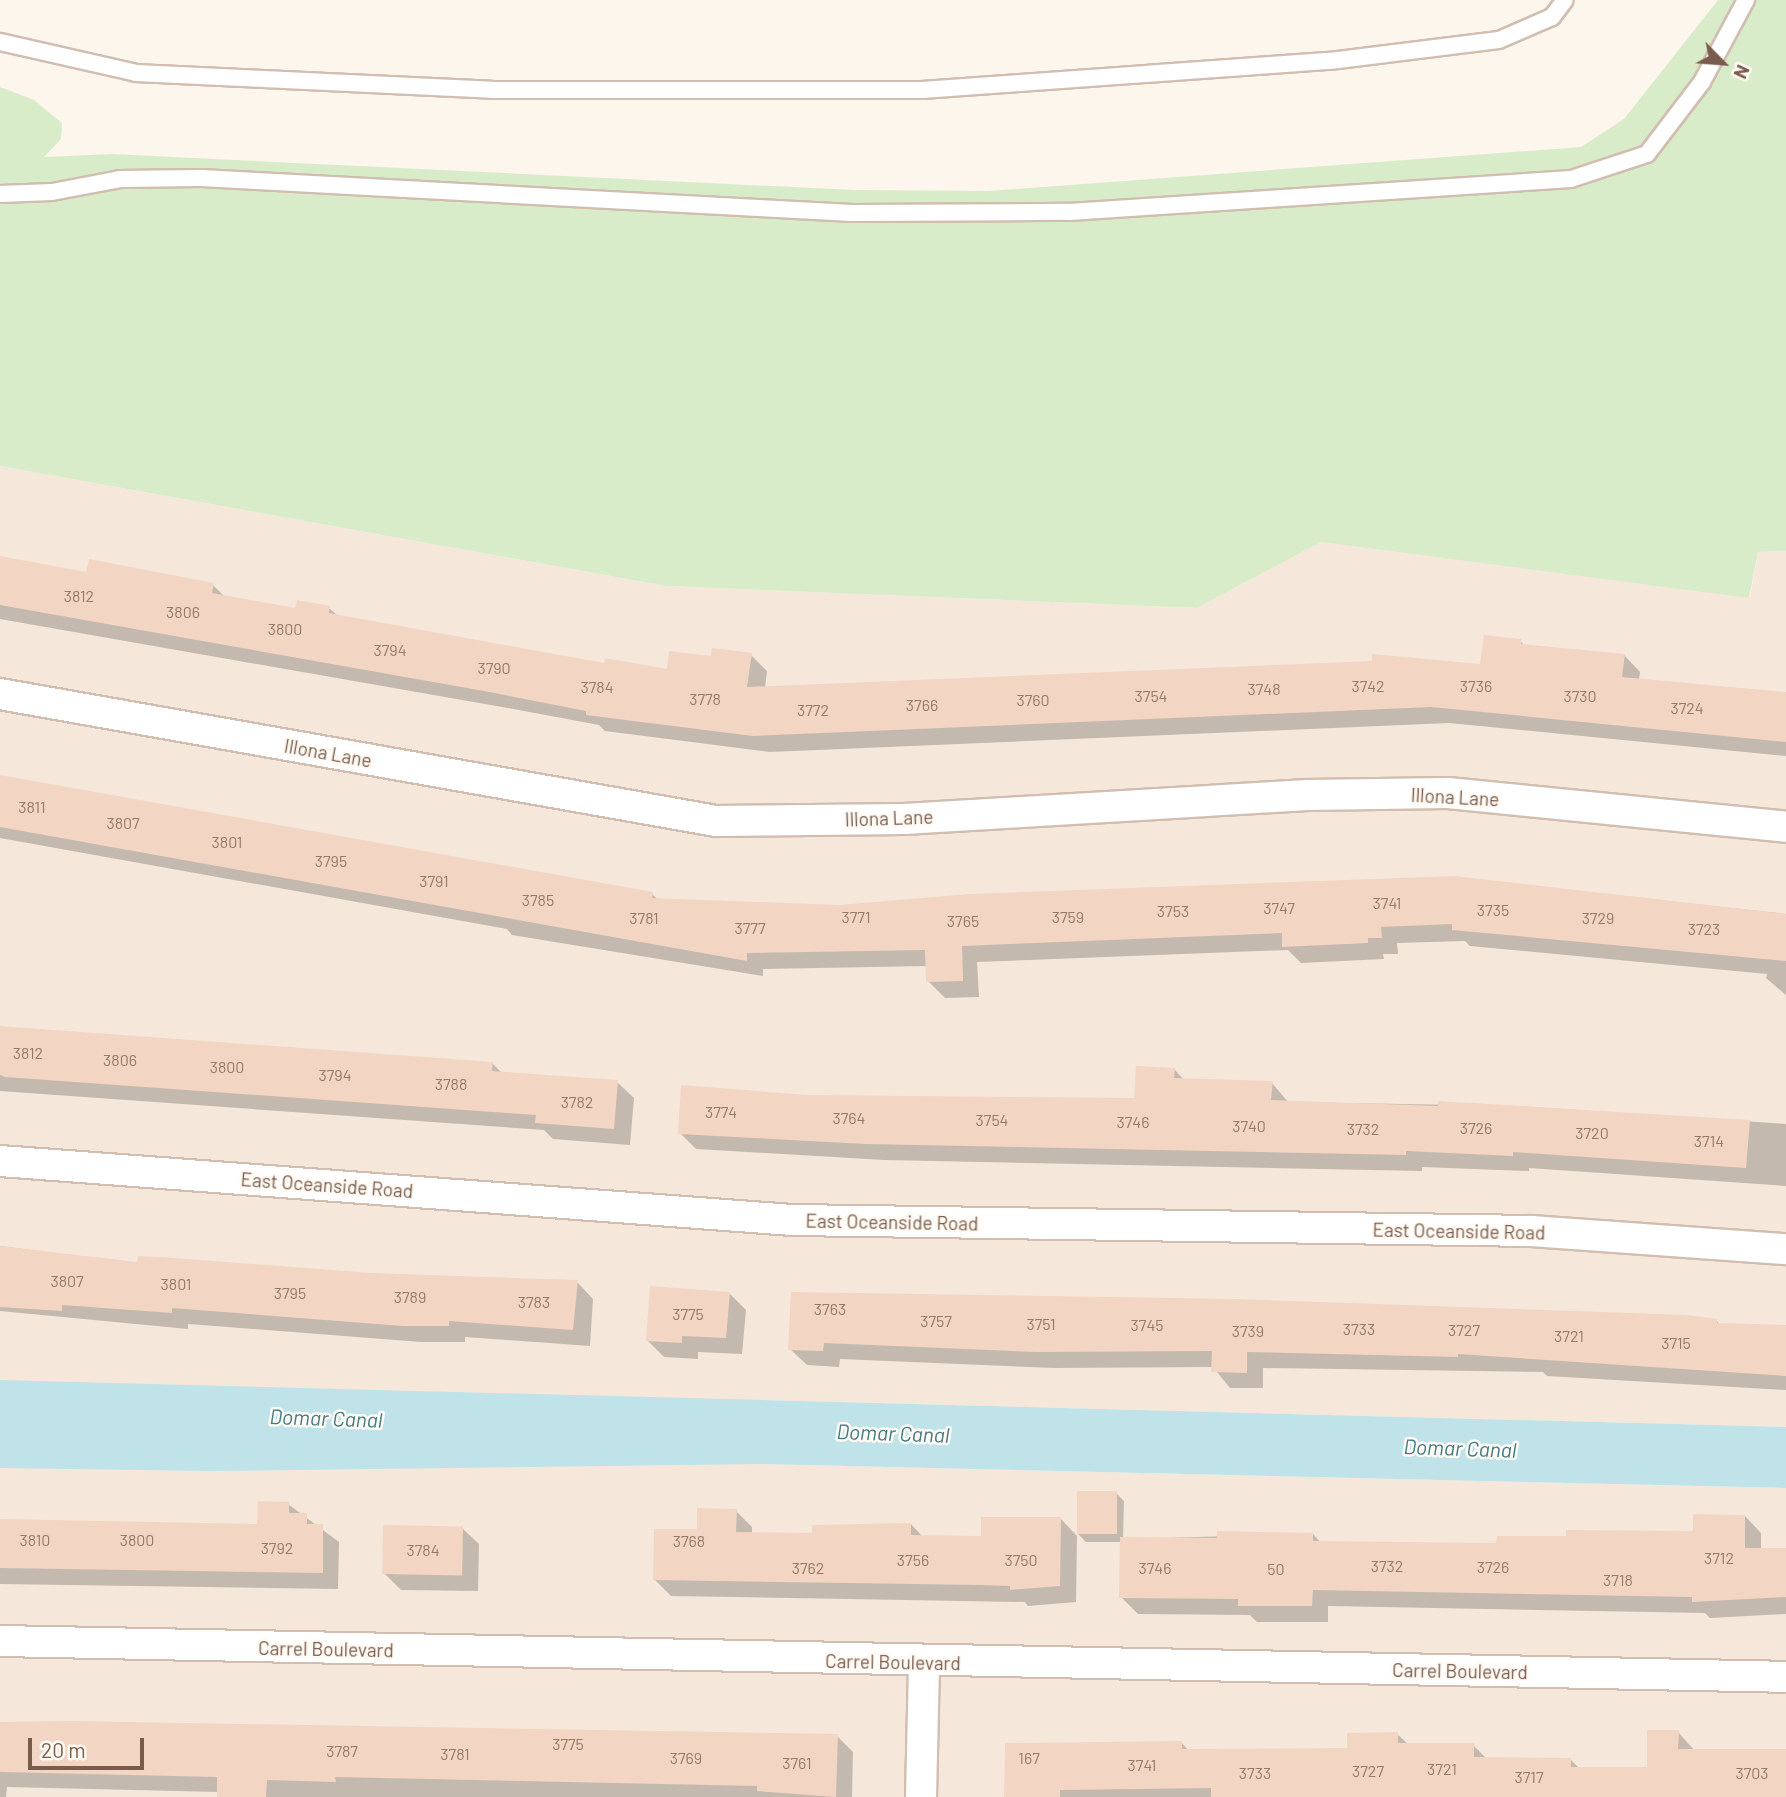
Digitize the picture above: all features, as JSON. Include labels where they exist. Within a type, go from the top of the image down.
[{"type":"street","name":"Illona Lane","points":[[0,694],[716,821],[904,819],[1307,795],[1448,793],[1786,828]]},
{"type":"street","name":"East Oceanside Road","points":[[0,1161],[792,1220],[1532,1231],[1786,1249]]},
{"type":"street","name":"Carrel Boulevard","points":[[0,1642],[1786,1677]]},
{"type":"street","points":[[921,1797],[924,1662]]},
{"type":"lane","points":[[0,42],[136,72],[492,90],[922,90],[1330,61],[1499,40],[1552,17],[1565,0]]},
{"type":"lane","points":[[0,194],[52,192],[120,179],[201,178],[852,213],[1069,212],[1572,178],[1647,154],[1702,82],[1746,0]]},
{"type":"shaded area","points":[[0,466],[666,586],[1197,608],[1321,542],[1750,597],[1758,552],[1786,551],[1786,1427],[758,1400],[759,1464],[1786,1488],[1786,1797],[0,1797]]},
{"type":"green space","points":[[1718,0],[1786,0],[1786,551],[1758,552],[1749,598],[1321,542],[1197,608],[666,586],[0,466],[0,87],[34,100],[62,123],[61,139],[44,157],[112,154],[854,190],[988,191],[1581,147],[1624,119]]},
{"type":"water","name":"Domar Canal","points":[[0,1380],[1786,1427],[1786,1488],[759,1464],[213,1471],[0,1468]]},
{"type":"building","points":[[0,556],[86,572],[89,559],[214,583],[212,593],[295,608],[297,600],[330,606],[329,613],[604,663],[605,658],[667,669],[669,651],[711,656],[712,648],[752,653],[747,687],[1372,661],[1372,654],[1480,664],[1484,635],[1521,639],[1521,644],[1625,654],[1622,677],[1786,692],[1786,742],[1431,707],[753,736],[586,715],[586,711],[484,691],[0,605]]},
{"type":"building","points":[[0,775],[653,892],[652,898],[839,905],[970,894],[1455,876],[1786,914],[1786,961],[1452,930],[1452,924],[1381,927],[1382,938],[1368,938],[1368,943],[1282,947],[1282,933],[962,946],[963,981],[926,982],[925,950],[747,953],[747,961],[0,827]]},
{"type":"building","points":[[0,1026],[493,1062],[492,1071],[618,1080],[614,1129],[535,1123],[536,1115],[5,1077],[0,1075]]},
{"type":"building","points":[[1136,1066],[1175,1068],[1174,1078],[1273,1081],[1271,1100],[1438,1106],[1438,1101],[1750,1120],[1746,1168],[1513,1152],[1513,1156],[1406,1151],[1406,1155],[866,1144],[678,1134],[681,1085],[808,1095],[1134,1098]]},
{"type":"building","points":[[0,1246],[137,1262],[138,1256],[371,1273],[578,1280],[573,1330],[449,1321],[449,1326],[403,1326],[172,1308],[172,1313],[62,1305],[62,1311],[0,1307]]},
{"type":"building","points":[[650,1286],[730,1292],[726,1338],[682,1336],[682,1343],[646,1341]]},
{"type":"building","points":[[791,1292],[1236,1299],[1686,1315],[1717,1319],[1717,1323],[1786,1325],[1786,1376],[1458,1354],[1458,1357],[1247,1352],[1247,1373],[1211,1372],[1212,1351],[1036,1352],[824,1343],[823,1351],[788,1350]]},
{"type":"building","points":[[1077,1491],[1117,1491],[1117,1534],[1077,1534]]},
{"type":"building","points":[[258,1501],[289,1502],[289,1513],[307,1513],[307,1524],[323,1524],[323,1573],[0,1568],[0,1519],[257,1524]]},
{"type":"building","points":[[697,1508],[737,1509],[736,1532],[812,1533],[812,1525],[911,1523],[911,1535],[981,1536],[981,1517],[1061,1517],[1060,1586],[1010,1590],[1010,1586],[980,1585],[653,1580],[654,1529],[697,1529]]},
{"type":"building","points":[[1693,1514],[1745,1515],[1745,1548],[1786,1548],[1786,1597],[1692,1602],[1692,1597],[1313,1590],[1312,1606],[1238,1606],[1238,1599],[1119,1598],[1120,1537],[1217,1538],[1217,1531],[1313,1533],[1313,1541],[1496,1543],[1497,1536],[1566,1536],[1566,1530],[1693,1531]]},
{"type":"building","points":[[383,1525],[463,1526],[462,1575],[382,1574]]},
{"type":"building","points":[[0,1722],[838,1734],[836,1797],[757,1791],[757,1786],[335,1777],[336,1782],[267,1780],[266,1797],[217,1797],[217,1777],[0,1772]]},
{"type":"building","points":[[1647,1730],[1679,1730],[1678,1749],[1786,1749],[1786,1797],[1211,1797],[1211,1788],[1060,1790],[1060,1797],[1004,1797],[1005,1743],[1182,1741],[1182,1749],[1347,1748],[1347,1733],[1398,1732],[1398,1743],[1474,1743],[1474,1757],[1571,1758],[1571,1767],[1647,1767]]}]
